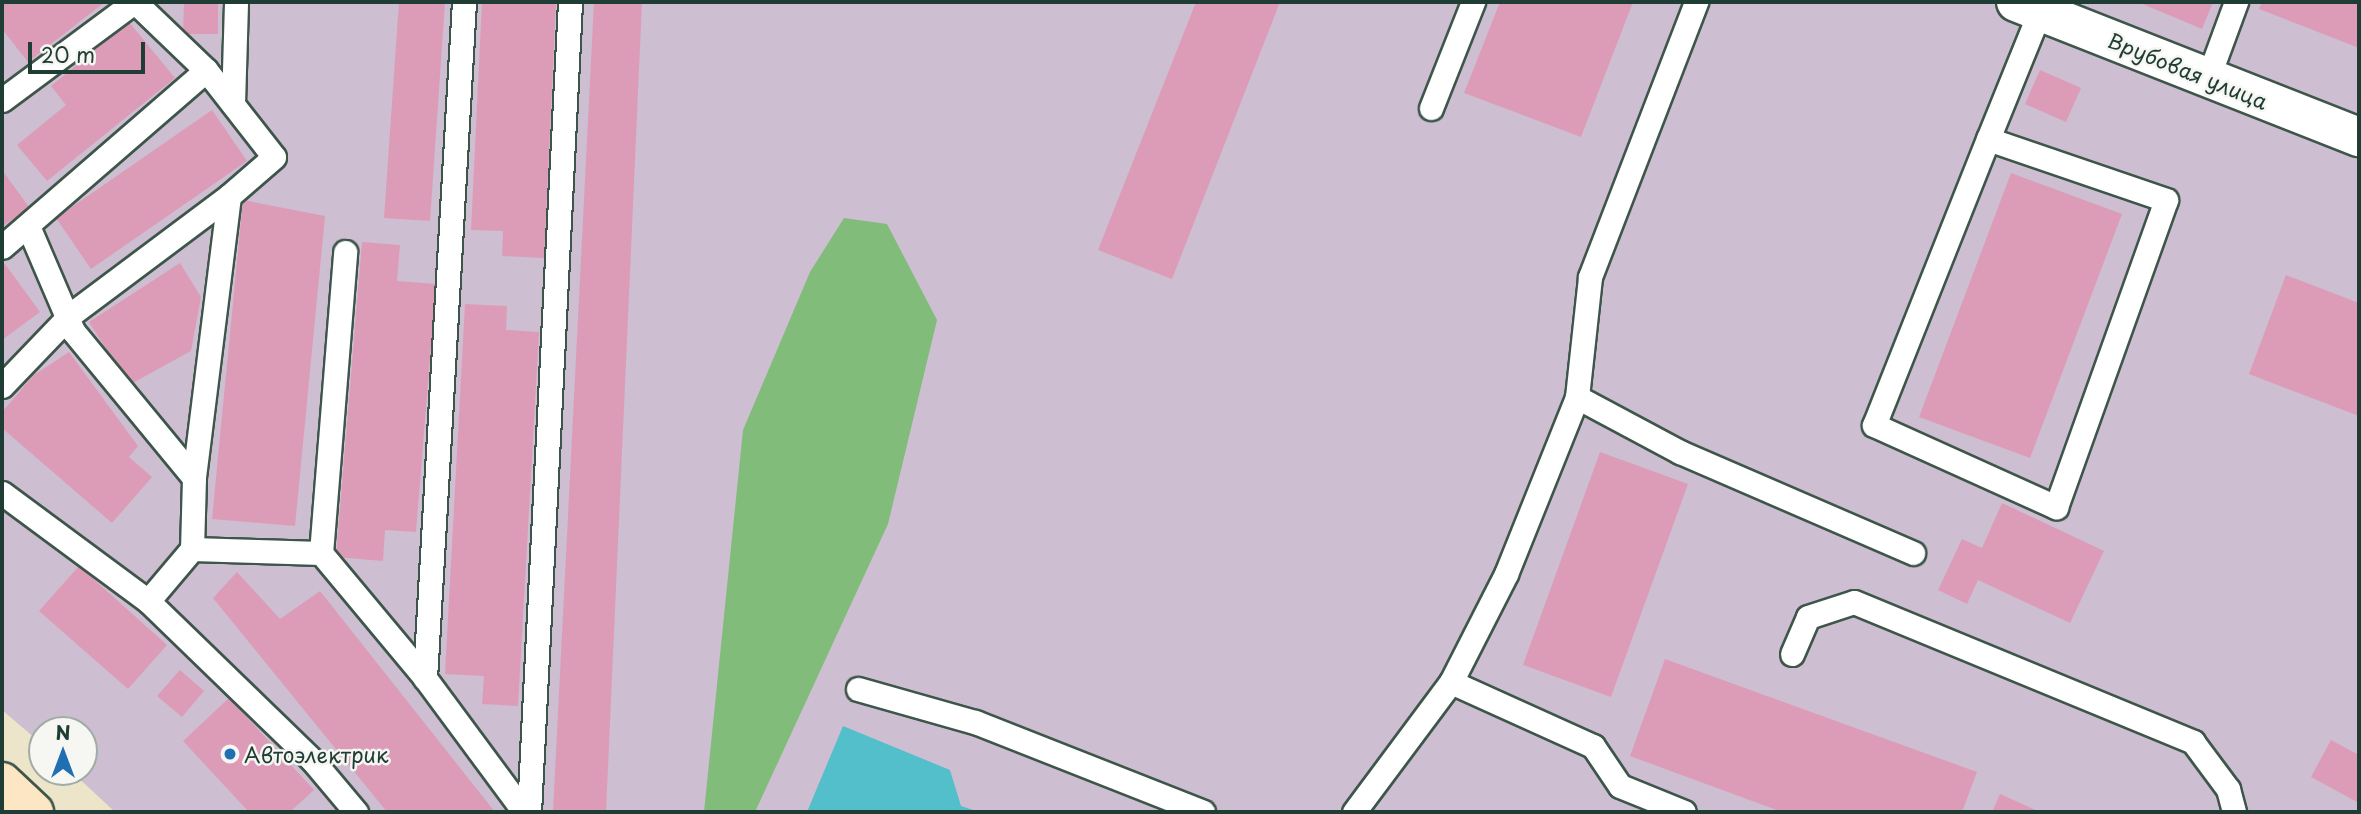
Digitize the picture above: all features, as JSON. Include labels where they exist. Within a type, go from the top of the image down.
[{"type":"main road","points":[[2,782],[34,812]]},
{"type":"street","name":"Врубовая улица","points":[[2028,6],[2359,137]]},
{"type":"lane","points":[[2,100],[134,2],[206,70],[274,157],[229,196],[69,315],[2,386]]},
{"type":"lane","points":[[233,104],[236,2]]},
{"type":"lane","points":[[425,678],[464,2]]},
{"type":"lane","points":[[526,812],[570,2]]},
{"type":"lane","points":[[1431,108],[1473,2]]},
{"type":"lane","points":[[1354,812],[1451,682],[1506,574],[1577,397],[1590,277],[1696,2]]},
{"type":"lane","points":[[2208,78],[2236,2]]},
{"type":"lane","points":[[1989,139],[2166,201],[2056,507],[1874,425],[1989,139],[2028,6]]},
{"type":"lane","points":[[2,247],[206,70]]},
{"type":"lane","points":[[148,601],[192,550],[194,478],[229,196]]},
{"type":"lane","points":[[28,226],[69,315],[73,331],[194,478]]},
{"type":"lane","points":[[345,252],[321,553],[425,678],[526,812]]},
{"type":"lane","points":[[1577,397],[1680,452],[1913,553]]},
{"type":"lane","points":[[2,493],[148,601],[313,761],[356,812]]},
{"type":"lane","points":[[192,550],[321,553]]},
{"type":"lane","points":[[1792,654],[1808,617],[1854,602],[2193,742],[2228,789],[2234,812]]},
{"type":"lane","points":[[1451,682],[1593,746],[1620,786],[1684,812]]},
{"type":"lane","points":[[858,689],[975,722],[1203,812]]},
{"type":"shaded area","points":[[2,2],[2359,2],[2359,812],[115,812],[87,786],[98,786],[98,716],[28,716],[28,732],[2,710]]},
{"type":"green space","points":[[844,218],[887,224],[937,320],[888,524],[755,812],[704,812],[743,430],[810,272]]},
{"type":"water","points":[[843,726],[950,770],[961,806],[979,812],[807,812]]},
{"type":"building","points":[[2,2],[105,2],[28,62],[2,29]]},
{"type":"building","points":[[184,2],[218,2],[218,34],[183,34]]},
{"type":"building","points":[[399,2],[445,2],[430,221],[384,218]]},
{"type":"building","points":[[482,2],[556,2],[544,258],[502,256],[503,231],[471,230]]},
{"type":"building","points":[[594,2],[642,2],[606,812],[553,812]]},
{"type":"building","points":[[1196,2],[1280,2],[1172,279],[1098,250]]},
{"type":"building","points":[[1500,2],[1633,2],[1581,137],[1464,93]]},
{"type":"building","points":[[2138,2],[2213,2],[2202,29]]},
{"type":"building","points":[[2262,2],[2359,2],[2359,48],[2259,9]]},
{"type":"building","points":[[129,22],[175,78],[47,181],[17,145],[66,105],[51,86]]},
{"type":"building","points":[[2040,70],[2081,88],[2066,122],[2025,104]]},
{"type":"building","points":[[212,110],[247,161],[91,269],[56,218]]},
{"type":"building","points":[[2,170],[29,207],[2,227]]},
{"type":"building","points":[[2011,173],[2122,214],[2030,458],[1919,417]]},
{"type":"building","points":[[243,200],[325,216],[295,526],[212,519]]},
{"type":"building","points":[[362,242],[400,245],[397,281],[436,284],[416,532],[385,530],[383,561],[336,557]]},
{"type":"building","points":[[180,263],[201,297],[191,351],[129,385],[89,322]]},
{"type":"building","points":[[5,264],[40,312],[2,340],[2,267]]},
{"type":"building","points":[[2286,275],[2359,303],[2359,416],[2249,374]]},
{"type":"building","points":[[465,304],[507,306],[506,330],[539,332],[518,706],[482,704],[484,676],[445,674]]},
{"type":"building","points":[[69,352],[138,446],[129,457],[152,477],[112,523],[2,428],[2,412],[34,375]]},
{"type":"building","points":[[1600,452],[1688,484],[1611,697],[1523,665]]},
{"type":"building","points":[[2002,503],[2104,551],[2070,623],[1978,580],[1967,604],[1938,590],[1962,539],[1982,548]]},
{"type":"building","points":[[79,566],[167,645],[128,689],[39,611]]},
{"type":"building","points":[[237,572],[280,619],[320,591],[495,812],[387,812],[213,598]]},
{"type":"building","points":[[1665,659],[1977,772],[1962,812],[1782,812],[1630,756]]},
{"type":"building","points":[[180,670],[204,691],[182,717],[157,696]]},
{"type":"building","points":[[229,698],[314,790],[290,812],[249,812],[183,741]]},
{"type":"building","points":[[2331,740],[2359,755],[2359,803],[2311,777]]},
{"type":"building","points":[[2000,794],[2040,812],[1992,812]]},
{"type":"place","name":"Автоэлектрик","points":[[230,754]]}]
